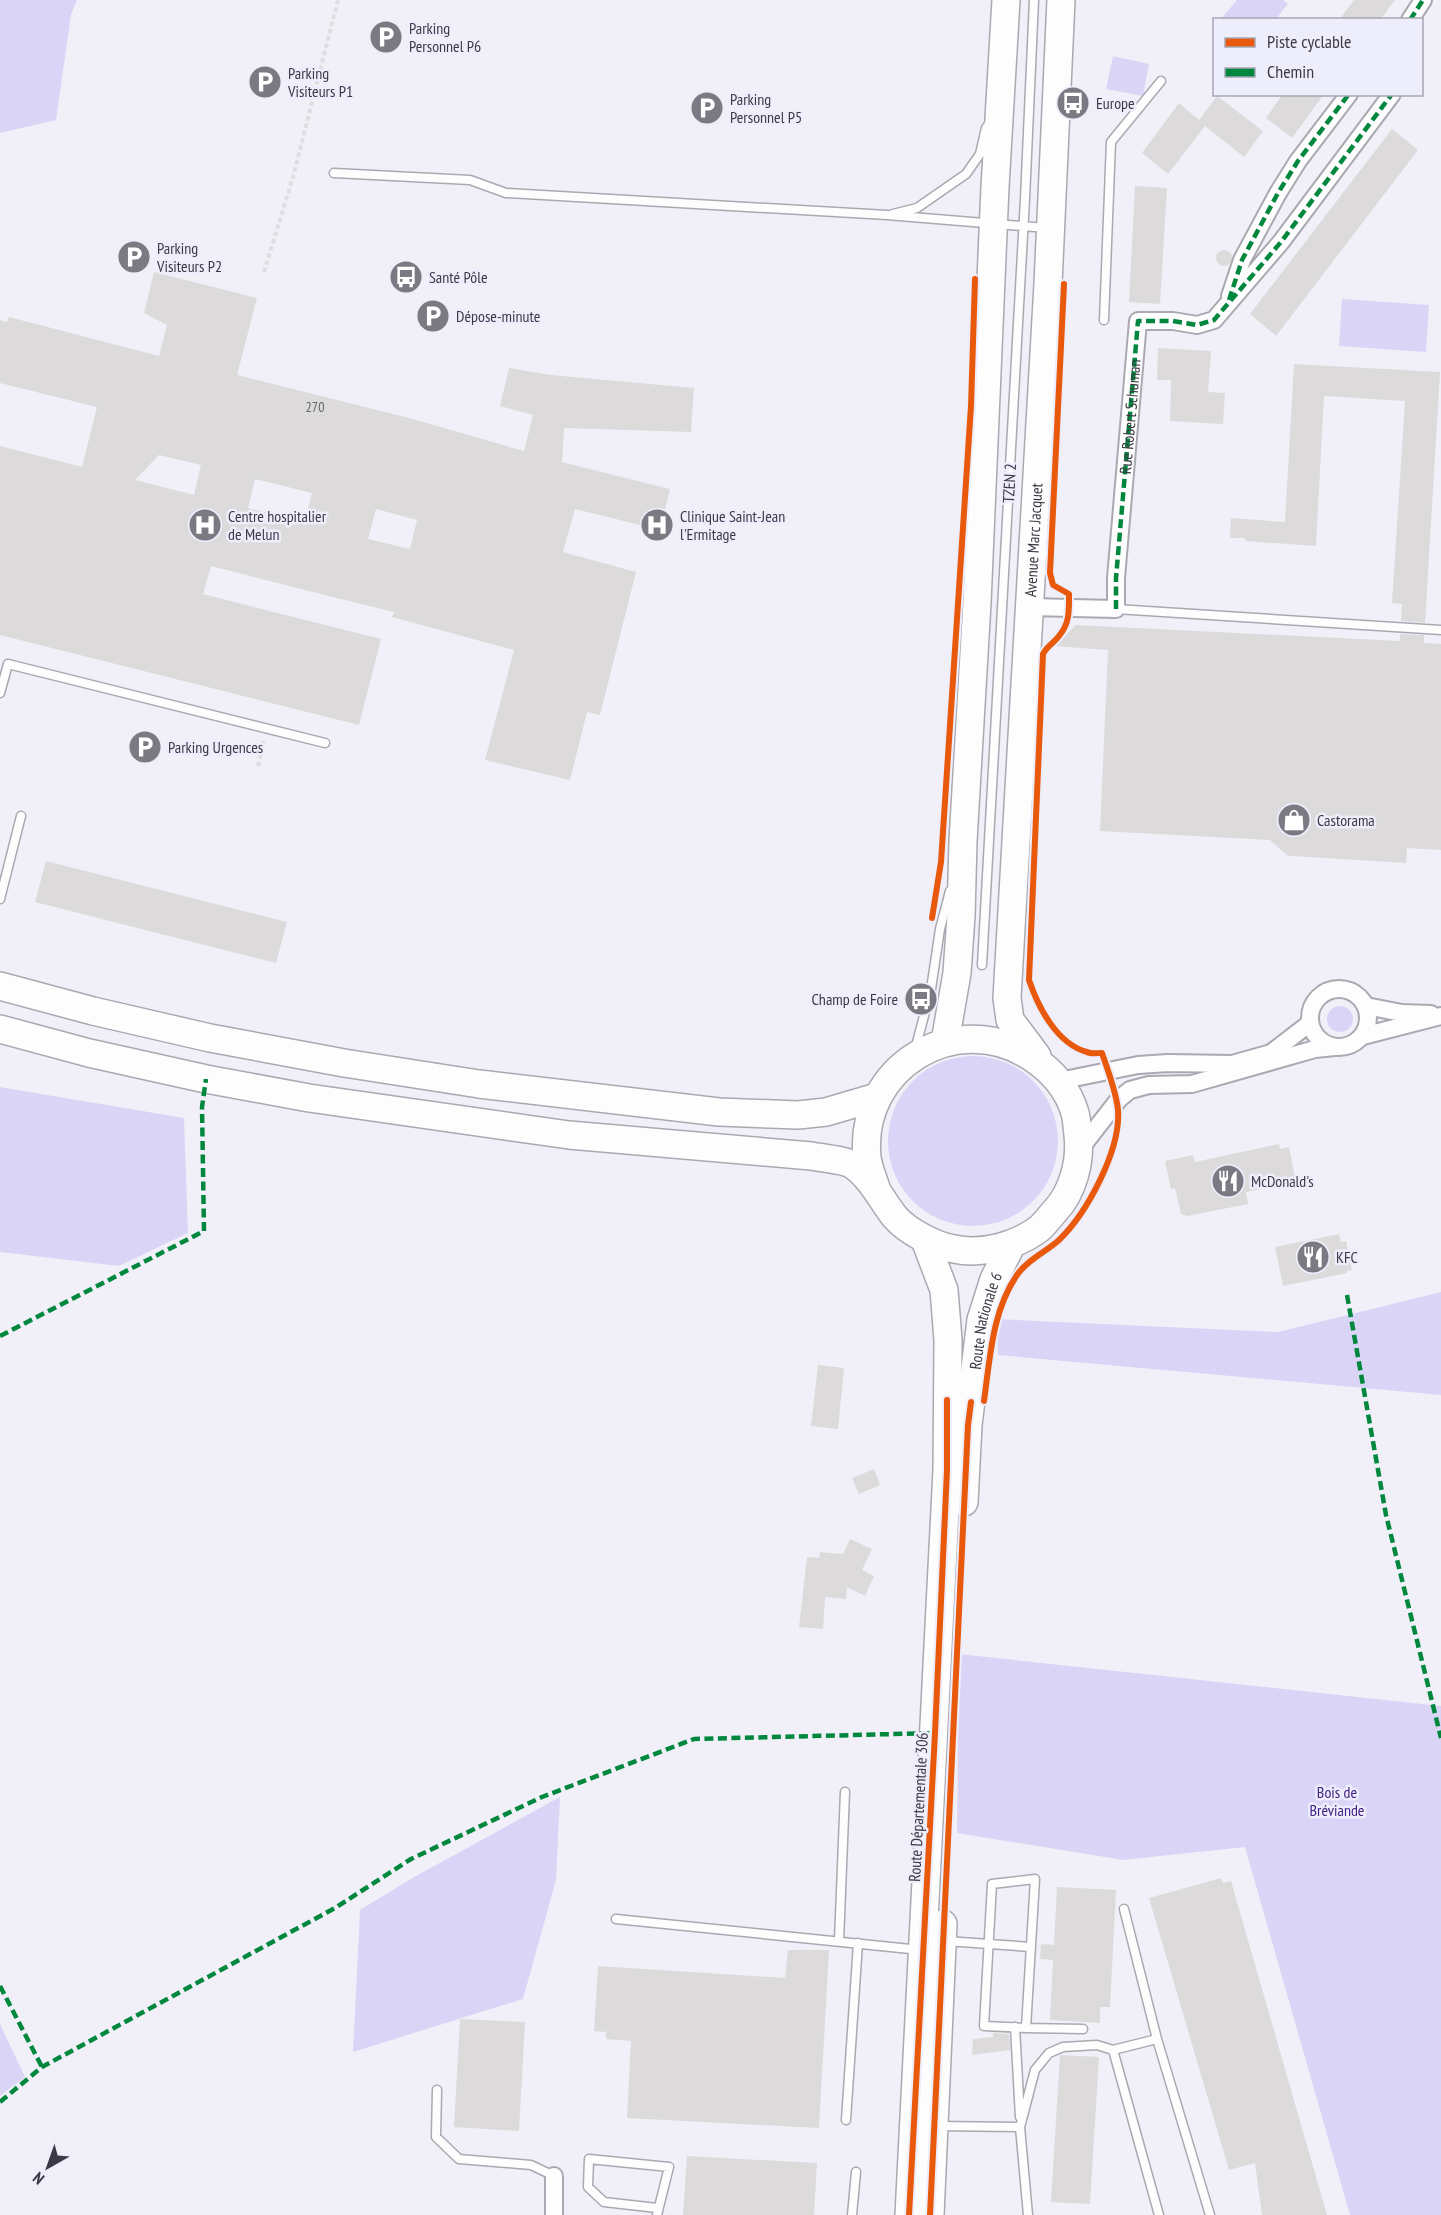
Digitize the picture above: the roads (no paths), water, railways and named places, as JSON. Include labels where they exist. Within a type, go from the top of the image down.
[{"type":"main road","points":[[945,1042],[957,973],[1006,0]]},
{"type":"main road","name":"Avenue Marc Jacquet","points":[[1052,1074],[1010,1020],[1007,998],[1061,0]]},
{"type":"main road","points":[[0,986],[210,1038],[344,1063],[479,1084],[719,1112],[798,1115],[826,1112],[878,1097]]},
{"type":"main road","points":[[0,1029],[89,1053],[206,1079],[309,1098],[569,1134],[811,1156],[851,1164],[876,1188],[896,1218],[925,1240],[954,1250],[984,1251],[1012,1244],[1039,1229],[1060,1206],[1074,1179],[1080,1149],[1075,1113],[1052,1074],[1016,1047],[980,1038],[945,1042],[913,1056],[893,1074],[878,1097],[868,1127],[867,1158],[876,1188]]},
{"type":"main road","name":"Route Nationale 6","points":[[925,1240],[944,1290],[947,1328],[959,1401]]},
{"type":"main road","name":"Route Nationale 6","points":[[959,1401],[994,1279],[1012,1244]]},
{"type":"main road","name":"Route Départementale 306","points":[[909,2215],[933,1946],[947,1470],[959,1401]]},
{"type":"main road","name":"Route Départementale 306","points":[[933,1946],[938,2074],[934,2126]]},
{"type":"main road","points":[[930,2215],[934,2126]]},
{"type":"street","points":[[1411,18],[1422,0]]},
{"type":"street","points":[[1227,304],[1242,260],[1278,193],[1298,161],[1347,96]]},
{"type":"street","name":"Rue Robert Schuman","points":[[1116,609],[1118,557],[1138,321],[1173,321],[1197,325],[1214,320],[1281,242],[1390,96]]},
{"type":"street","points":[[1029,607],[1116,609]]},
{"type":"street","points":[[1080,1149],[1119,1099],[1130,1090],[1149,1085],[1192,1084],[1315,1049],[1351,1046],[1363,1036],[1368,1027],[1369,1017],[1366,1006],[1355,993],[1346,989],[1327,991],[1313,1004],[1310,1023],[1319,1039],[1335,1047]]},
{"type":"street","points":[[1366,1006],[1413,1014],[1441,1015]]},
{"type":"street","points":[[1363,1036],[1441,1015]]},
{"type":"street","points":[[1052,1074],[1168,1063],[1232,1064],[1271,1053],[1310,1023]]},
{"type":"street","points":[[554,2175],[554,2215]]},
{"type":"lane","name":"TZEN 2","points":[[982,965],[1034,0]]},
{"type":"lane","points":[[1104,320],[1111,142],[1161,81]]},
{"type":"lane","points":[[887,215],[917,208],[966,174],[980,154],[986,128],[999,116]]},
{"type":"lane","points":[[334,173],[470,180],[506,193],[887,215],[1050,228]]},
{"type":"lane","points":[[1116,609],[1441,630]]},
{"type":"lane","points":[[0,693],[8,664],[325,743]]},
{"type":"lane","points":[[0,899],[21,816]]},
{"type":"lane","points":[[913,1056],[932,989],[940,929],[963,841]]},
{"type":"lane","points":[[839,1941],[845,1792]]},
{"type":"lane","points":[[1026,2028],[1035,1879],[992,1884],[984,2026],[1026,2028],[1083,2029]]},
{"type":"lane","points":[[1124,1909],[1157,2039],[1210,2215]]},
{"type":"lane","points":[[616,1919],[858,1943],[933,1946],[990,1944],[1031,1947]]},
{"type":"lane","points":[[846,2120],[858,1943]]},
{"type":"lane","points":[[1015,2027],[1020,2127],[1028,2215]]},
{"type":"lane","points":[[1020,2127],[1035,2070],[1048,2053],[1063,2048],[1098,2045],[1113,2050],[1157,2039]]},
{"type":"lane","points":[[1113,2050],[1159,2215]]},
{"type":"lane","points":[[437,2090],[436,2137],[459,2159],[531,2165],[554,2175]]},
{"type":"lane","points":[[934,2126],[1020,2127]]},
{"type":"lane","points":[[590,2158],[669,2167],[657,2212],[604,2202],[588,2187],[590,2158]]},
{"type":"lane","points":[[852,2215],[856,2172]]},
{"type":"place","name":"Parking Personnel P6","points":[[386,37]]},
{"type":"place","name":"Parking Visiteurs P1","points":[[265,82]]},
{"type":"place","name":"Europe","points":[[1073,103]]},
{"type":"place","name":"Parking Personnel P5","points":[[707,108]]},
{"type":"place","name":"Parking Visiteurs P2","points":[[134,257]]},
{"type":"place","name":"Santé Pôle","points":[[406,277]]},
{"type":"place","name":"Dépose-minute","points":[[433,316]]},
{"type":"place","name":"Centre hospitalier de Melun","points":[[205,525]]},
{"type":"place","name":"Clinique Saint-Jean l'Ermitage","points":[[657,525]]},
{"type":"place","name":"Parking Urgences","points":[[145,747]]},
{"type":"place","name":"Castorama","points":[[1294,820]]},
{"type":"place","name":"Champ de Foire","points":[[921,999]]},
{"type":"place","name":"McDonald's","points":[[1228,1181]]},
{"type":"place","name":"KFC","points":[[1313,1257]]},
{"type":"park label","name":"Bois de Bréviande","points":[[1337,1801]]}]
